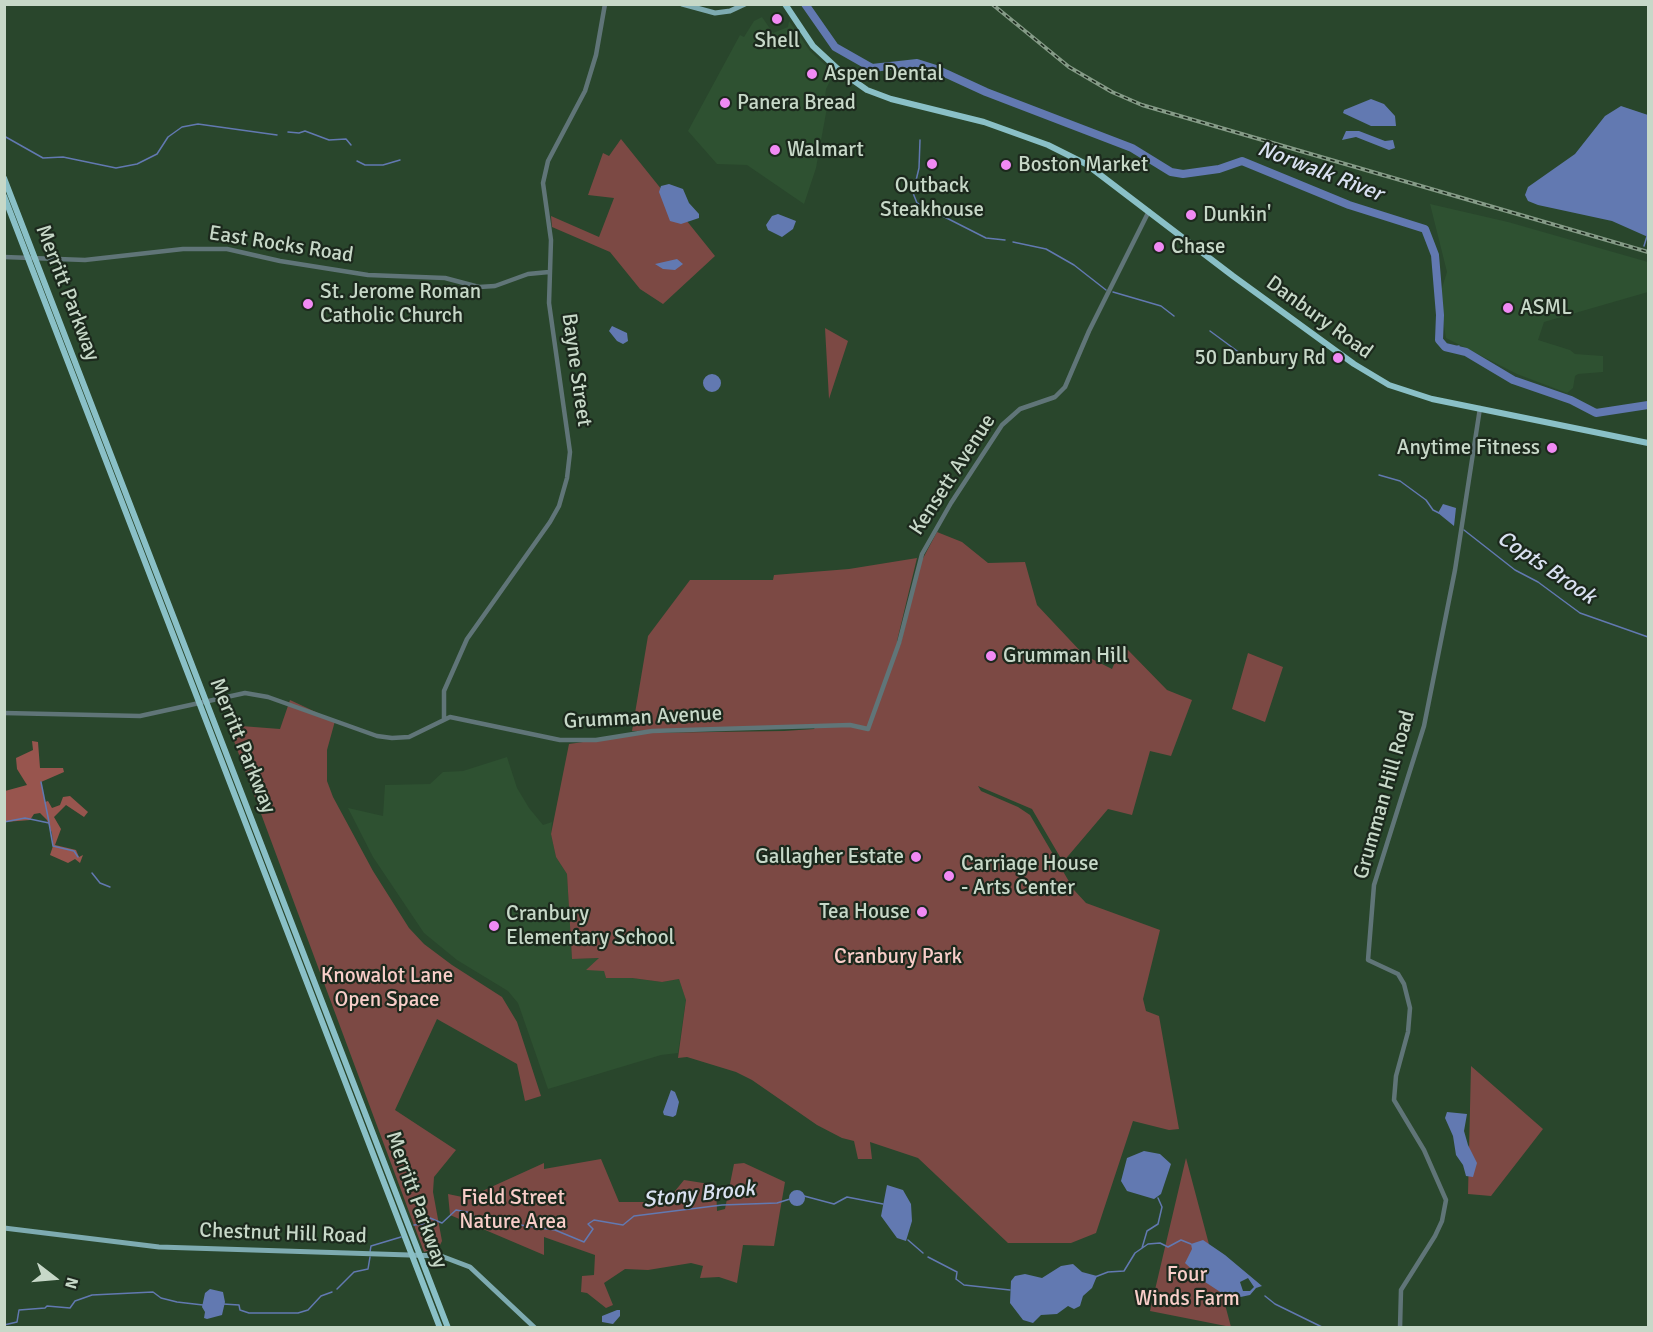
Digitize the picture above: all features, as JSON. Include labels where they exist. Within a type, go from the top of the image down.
[{"type":"highway","name":"Danbury Road","points":[[785,4],[813,46],[840,71],[867,90],[891,99],[957,114],[1010,130],[1086,164],[1375,378],[1411,394],[1648,443]]},
{"type":"highway","name":"Merritt Parkway","points":[[4,178],[413,1246],[440,1328]]},
{"type":"highway","name":"Merritt Parkway","points":[[4,196],[413,1246]]},
{"type":"highway","name":"Merritt Parkway","points":[[418,1261],[447,1328]]},
{"type":"main road","points":[[682,4],[715,13],[730,11],[746,4]]},
{"type":"main road","name":"Chestnut Hill Road","points":[[4,1228],[159,1246],[432,1255],[460,1262],[481,1276],[536,1328]]},
{"type":"street","name":"Bayne Street","points":[[444,718],[444,692],[467,639],[550,522],[559,506],[567,478],[570,452],[549,303],[551,240],[543,192],[544,173],[559,138],[585,91],[596,55],[605,4]]},
{"type":"street","name":"Kensett Avenue","points":[[868,729],[899,643],[922,554],[951,503],[1002,425],[1020,409],[1055,397],[1065,387],[1089,331],[1149,212]]},
{"type":"street","name":"East Rocks Road","points":[[4,257],[85,260],[183,249],[226,249],[368,275],[445,278],[479,287],[495,285],[528,274],[549,272]]},
{"type":"street","name":"Grumman Hill Road","points":[[1400,1328],[1401,1290],[1435,1236],[1442,1221],[1446,1200],[1424,1150],[1394,1100],[1396,1076],[1410,1018],[1404,984],[1393,970],[1368,960],[1368,943],[1375,877],[1416,757],[1433,683],[1455,570],[1480,408]]},
{"type":"street","points":[[4,714],[140,716],[239,693],[259,695],[377,736],[392,738],[409,737],[444,718]]},
{"type":"street","name":"Grumman Avenue","points":[[444,718],[458,717],[540,737],[572,740],[603,739],[652,731],[850,725],[868,729]]},
{"type":"shaded area","points":[[762,17],[773,33],[788,27],[789,21],[810,51],[834,73],[826,89],[825,97],[828,102],[816,168],[804,204],[747,165],[717,164],[688,131],[740,35],[744,37],[754,21]]},
{"type":"shaded area","points":[[1430,204],[1508,222],[1648,262],[1648,292],[1544,322],[1538,340],[1570,350],[1575,354],[1603,356],[1603,372],[1578,374],[1575,376],[1573,388],[1567,393],[1517,374],[1446,338],[1442,314],[1442,288],[1447,272]]},
{"type":"shaded area","points":[[32,741],[38,742],[40,768],[63,768],[64,772],[41,782],[45,802],[48,801],[52,808],[60,805],[63,797],[70,796],[88,812],[84,817],[66,805],[54,817],[61,829],[55,845],[76,850],[79,857],[83,855],[80,863],[75,859],[68,863],[50,855],[53,846],[52,833],[47,820],[40,813],[34,814],[30,820],[5,822],[5,791],[27,785],[17,769],[16,758],[33,750]]},
{"type":"shaded area","name":"Cranbury Elementary School","points":[[507,757],[517,788],[529,808],[543,825],[552,822],[551,834],[556,857],[567,874],[572,959],[601,958],[606,978],[632,978],[662,982],[679,979],[686,999],[678,1053],[661,1055],[548,1089],[518,1003],[508,991],[457,960],[424,933],[373,857],[348,808],[383,816],[385,785],[430,784],[443,772],[463,771]]},
{"type":"green space","points":[[621,139],[715,256],[663,304],[640,289],[610,252],[552,227],[551,216],[599,237],[614,198],[588,195],[603,153],[609,156]]},
{"type":"green space","points":[[825,328],[848,341],[829,399]]},
{"type":"green space","name":"Cranbury Park","points":[[937,532],[962,542],[988,563],[1025,562],[1037,605],[1084,655],[1112,669],[1121,648],[1128,650],[1167,690],[1192,700],[1171,756],[1150,751],[1132,815],[1108,809],[1063,862],[1032,809],[978,786],[981,791],[1018,807],[1030,815],[1074,890],[1086,903],[1160,930],[1143,999],[1146,1011],[1159,1016],[1179,1129],[1169,1130],[1133,1121],[1096,1233],[1071,1243],[1008,1243],[918,1158],[870,1142],[872,1159],[858,1159],[854,1141],[842,1138],[817,1125],[752,1080],[736,1072],[687,1057],[678,1058],[686,1000],[679,979],[662,982],[632,978],[606,978],[604,971],[586,970],[599,958],[572,959],[567,874],[556,857],[551,834],[569,744],[647,733],[784,731],[814,729],[816,726],[632,731],[648,636],[690,580],[773,580],[774,575],[849,569],[917,558],[897,641],[900,646],[921,562]]},
{"type":"green space","points":[[1248,653],[1283,667],[1265,722],[1232,709]]},
{"type":"green space","name":"Knowalot Lane Open Space","points":[[290,700],[335,721],[327,750],[327,781],[333,797],[373,871],[409,928],[424,944],[502,997],[517,1022],[541,1096],[525,1101],[517,1064],[437,1019],[395,1110],[456,1150],[434,1177],[433,1192],[442,1241],[439,1247],[424,1252],[228,725],[280,729]]},
{"type":"green space","points":[[1471,1066],[1543,1129],[1491,1196],[1468,1194]]},
{"type":"green space","name":"Four Winds Farm","points":[[1186,1158],[1231,1327],[1150,1311]]},
{"type":"green space","name":"Field Street Nature Area","points":[[601,1159],[619,1202],[666,1202],[684,1180],[716,1185],[717,1211],[725,1209],[734,1164],[744,1163],[785,1182],[774,1246],[743,1245],[737,1283],[719,1277],[700,1278],[703,1266],[691,1263],[648,1270],[625,1269],[604,1283],[613,1305],[606,1308],[587,1293],[581,1292],[582,1276],[594,1275],[595,1255],[544,1237],[544,1255],[450,1215],[448,1194],[467,1198],[544,1163],[544,1169]]},
{"type":"water","points":[[1371,99],[1384,104],[1395,116],[1396,126],[1371,126],[1343,113],[1344,110]]},
{"type":"water","points":[[1621,106],[1648,115],[1648,237],[1612,221],[1538,205],[1528,201],[1525,195],[1528,187],[1575,154],[1605,116]]},
{"type":"water","points":[[1346,131],[1359,131],[1385,141],[1393,140],[1395,148],[1389,150],[1356,137],[1342,140]]},
{"type":"water","points":[[669,184],[683,189],[689,203],[699,214],[699,218],[681,224],[670,221],[659,192],[661,186]]},
{"type":"water","points":[[778,214],[796,221],[793,229],[782,237],[768,230],[766,225],[772,216]]},
{"type":"water","points":[[677,259],[683,264],[675,270],[663,269],[655,264]]},
{"type":"water","points":[[612,326],[627,333],[628,341],[623,344],[617,341],[609,331]]},
{"type":"water","points":[[712,374],[718,377],[721,383],[718,389],[712,392],[706,389],[703,383],[706,377]]},
{"type":"water","points":[[1443,504],[1456,508],[1454,526],[1438,513]]},
{"type":"water","points":[[671,1090],[675,1092],[679,1102],[676,1115],[673,1117],[664,1115],[663,1112]]},
{"type":"water","points":[[1447,1112],[1467,1114],[1464,1131],[1477,1163],[1473,1177],[1466,1176],[1463,1165],[1456,1155],[1453,1136],[1445,1118]]},
{"type":"water","points":[[1144,1151],[1160,1154],[1171,1164],[1161,1194],[1154,1199],[1127,1191],[1121,1181],[1127,1158]]},
{"type":"water","points":[[887,1185],[903,1190],[911,1204],[912,1221],[906,1241],[897,1238],[881,1216]]},
{"type":"water","points":[[797,1190],[805,1198],[797,1206],[789,1198]]},
{"type":"water","points":[[1203,1240],[1262,1286],[1256,1288],[1250,1295],[1231,1299],[1205,1282],[1185,1263],[1192,1249],[1191,1244]],"holes":[[[1248,1278],[1254,1287],[1250,1291],[1243,1291],[1240,1282]]]},
{"type":"water","points":[[1073,1264],[1082,1272],[1097,1276],[1092,1288],[1083,1296],[1080,1306],[1074,1309],[1068,1306],[1057,1314],[1041,1315],[1033,1323],[1023,1320],[1010,1303],[1011,1281],[1015,1276],[1025,1274],[1042,1278],[1061,1266]]},
{"type":"water","points":[[210,1289],[223,1292],[225,1302],[222,1315],[207,1319],[204,1318],[205,1312],[202,1307],[205,1293]]},
{"type":"water","points":[[620,1310],[620,1316],[613,1324],[602,1322],[602,1316]]},
{"type":"waterway","name":"Norwalk River","points":[[805,4],[835,47],[872,68],[917,63],[1132,148],[1171,172],[1183,174],[1219,169],[1242,161],[1349,205],[1425,229],[1435,255],[1440,315],[1439,340],[1445,347],[1466,352],[1513,380],[1571,400],[1596,413],[1648,405]]},
{"type":"waterway","name":"Copts Brook","points":[[895,66],[898,78]]},
{"type":"waterway","points":[[4,136],[43,158],[63,157],[116,168],[137,164],[157,154],[168,137],[182,127],[198,124],[277,135]]},
{"type":"waterway","points":[[288,132],[305,131],[329,140],[346,139],[351,145]]},
{"type":"waterway","name":"Copts Brook","points":[[920,140],[919,168],[913,193],[917,203],[986,238],[1005,240]]},
{"type":"waterway","points":[[357,161],[365,165],[383,165],[400,160]]},
{"type":"waterway","points":[[1644,246],[1648,233]]},
{"type":"waterway","name":"Copts Brook","points":[[1013,242],[1046,249],[1074,265],[1106,290]]},
{"type":"waterway","name":"Copts Brook","points":[[1113,292],[1161,306],[1174,316]]},
{"type":"waterway","name":"Copts Brook","points":[[1210,331],[1248,359]]},
{"type":"waterway","name":"Norwalk River","points":[[1452,348],[1459,346]]},
{"type":"waterway","name":"Copts Brook","points":[[1379,475],[1400,481],[1426,500],[1433,510],[1439,513]]},
{"type":"waterway","name":"Copts Brook","points":[[1464,530],[1515,570],[1538,582],[1580,613],[1648,637]]},
{"type":"waterway","points":[[41,782],[49,822]]},
{"type":"waterway","points":[[4,822],[25,818],[49,823],[53,846],[74,851],[78,857]]},
{"type":"waterway","points":[[92,873],[100,883],[110,887]]},
{"type":"waterway","name":"Stony Brook","points":[[804,1196],[834,1204],[847,1197],[883,1204]]},
{"type":"waterway","points":[[1142,1248],[1147,1231],[1158,1224],[1162,1207],[1158,1198]]},
{"type":"waterway","name":"Stony Brook","points":[[414,1225],[423,1224],[430,1218],[442,1223],[456,1210],[467,1212],[490,1226],[506,1223],[555,1230],[584,1242],[593,1229],[588,1224],[594,1220],[623,1225],[634,1216],[722,1205],[777,1203],[790,1199]]},
{"type":"waterway","name":"Stony Brook","points":[[370,1252],[371,1246],[401,1237]]},
{"type":"waterway","name":"Stony Brook","points":[[908,1240],[923,1253]]},
{"type":"waterway","name":"Stony Brook","points":[[1095,1277],[1108,1272],[1124,1271],[1135,1253],[1148,1244],[1160,1243],[1168,1247],[1181,1240],[1191,1244]]},
{"type":"waterway","name":"Stony Brook","points":[[337,1289],[354,1272],[368,1269],[370,1257]]},
{"type":"waterway","name":"Stony Brook","points":[[928,1257],[957,1272],[956,1279],[964,1285],[1010,1290]]},
{"type":"waterway","name":"Stony Brook","points":[[4,1325],[17,1322],[19,1310],[47,1306],[70,1308],[75,1301],[92,1295],[153,1292],[161,1298],[203,1305]]},
{"type":"waterway","name":"Stony Brook","points":[[223,1304],[239,1305],[240,1310],[249,1313],[298,1313],[308,1310],[321,1296],[332,1292]]},
{"type":"waterway","name":"Stony Brook","points":[[1265,1296],[1275,1304],[1324,1328]]},
{"type":"railway","points":[[992,4],[1069,67],[1112,92],[1142,105],[1648,252]]},
{"type":"place","name":"Shell","points":[[777,19]]},
{"type":"place","name":"Aspen Dental","points":[[812,74]]},
{"type":"place","name":"Panera Bread","points":[[725,103]]},
{"type":"place","name":"Walmart","points":[[775,150]]},
{"type":"place","name":"Outback Steakhouse","points":[[932,164]]},
{"type":"place","name":"Boston Market","points":[[1006,165]]},
{"type":"place","name":"Dunkin'","points":[[1191,215]]},
{"type":"place","name":"Chase","points":[[1159,247]]},
{"type":"place","name":"St. Jerome Roman Catholic Church","points":[[308,304]]},
{"type":"place","name":"ASML","points":[[1508,308]]},
{"type":"place","name":"50 Danbury Rd","points":[[1338,358]]},
{"type":"place","name":"Anytime Fitness","points":[[1552,448]]},
{"type":"place","name":"Grumman Hill","points":[[991,656]]},
{"type":"place","name":"Gallagher Estate","points":[[916,857]]},
{"type":"place","name":"Carriage House - Arts Center","points":[[949,876]]},
{"type":"place","name":"Tea House","points":[[922,912]]},
{"type":"place","name":"Cranbury Elementary School","points":[[494,926]]}]
